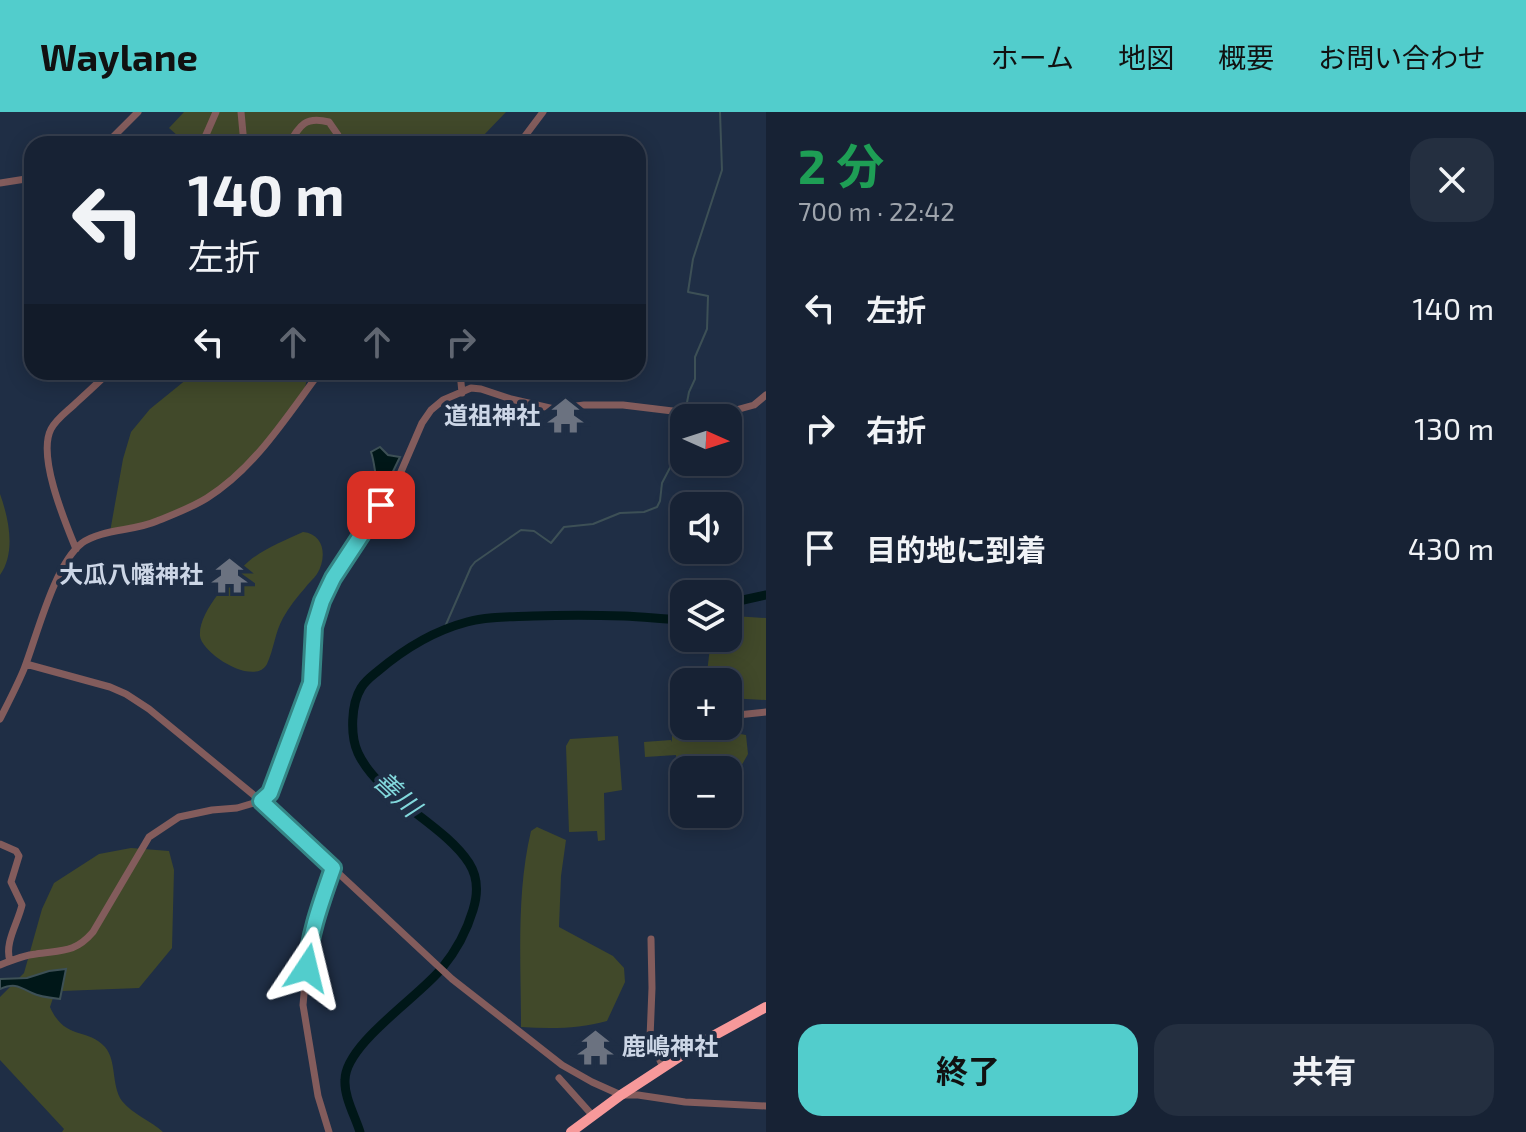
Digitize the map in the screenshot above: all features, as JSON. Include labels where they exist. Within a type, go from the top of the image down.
[{"type":"highway","points":[[571,1132],[702,1042],[766,1007]]},
{"type":"street","points":[[114,136],[138,112]]},
{"type":"street","points":[[206,136],[216,112]]},
{"type":"street","points":[[241,112],[243,136]]},
{"type":"street","points":[[525,136],[543,112]]},
{"type":"street","points":[[294,136],[300,125],[315,119],[329,122],[338,136]]},
{"type":"street","points":[[0,183],[24,179]]},
{"type":"street","points":[[76,549],[47,463],[47,440],[59,419],[100,380]]},
{"type":"street","points":[[0,719],[26,664],[59,575],[76,549],[91,538],[151,524],[213,494],[247,466],[314,380]]},
{"type":"street","points":[[461,380],[462,393]]},
{"type":"street","points":[[0,965],[23,956],[74,949],[84,942],[149,837],[179,817],[237,808],[261,801],[270,793],[311,683],[314,627],[322,601],[333,578],[397,481],[422,423],[443,400],[471,388],[554,409],[623,405],[714,416],[754,405],[766,395]]},
{"type":"street","points":[[26,664],[96,683],[126,694],[149,709],[261,801],[452,979],[562,1065],[621,1095],[766,1106]]},
{"type":"street","points":[[742,715],[766,712]]},
{"type":"street","points":[[0,844],[16,851],[19,856],[11,882],[22,905],[9,944],[7,956],[10,961]]},
{"type":"street","points":[[329,1132],[318,1096],[303,1005],[308,949],[333,868]]},
{"type":"street","points":[[651,939],[650,1038],[663,1067]]},
{"type":"street","points":[[559,1078],[593,1116]]},
{"type":"green space","points":[[184,112],[506,112],[483,136],[178,136],[169,128]]},
{"type":"green space","points":[[186,380],[307,380],[284,425],[236,477],[190,510],[110,532],[131,432],[150,409]]},
{"type":"green space","points":[[0,494],[8,525],[9,546],[0,575]]},
{"type":"green space","points":[[303,532],[320,542],[322,561],[316,576],[283,618],[267,664],[261,670],[252,672],[219,659],[200,636],[204,616],[210,606],[225,585],[249,561]]},
{"type":"green space","points":[[742,616],[766,618],[766,700],[742,699],[742,668],[708,668],[709,652],[742,652]]},
{"type":"green space","points":[[742,734],[746,735],[748,754],[742,765],[742,756],[645,757],[644,742],[742,740]]},
{"type":"green space","points":[[618,736],[622,790],[604,793],[605,840],[598,841],[597,831],[569,832],[566,746],[570,739]]},
{"type":"green space","points":[[537,827],[566,840],[559,927],[613,956],[624,968],[625,982],[607,1021],[564,1028],[521,1027],[523,879],[531,831]]},
{"type":"green space","points":[[131,848],[169,851],[174,870],[172,948],[139,988],[62,991],[54,995],[50,1007],[62,1025],[91,1037],[105,1047],[122,1101],[163,1132],[62,1132],[64,1129],[0,1060],[0,997],[24,973],[42,909],[54,883],[99,854]]},
{"type":"shaded area","points":[[380,447],[388,455],[400,457],[382,494],[371,452]]},
{"type":"shaded area","points":[[66,969],[60,999],[16,986],[0,989],[0,979],[27,978]]},
{"type":"waterway","points":[[687,404],[695,379],[695,357],[707,329],[708,296],[688,292],[693,259],[722,170],[720,112]]},
{"type":"waterway","points":[[444,629],[475,562],[521,530],[534,531],[551,543],[564,527],[593,524],[620,513],[644,512],[657,507],[662,483],[670,468]]},
{"type":"waterway","name":"善川","points":[[742,600],[766,595]]},
{"type":"waterway","name":"善川","points":[[360,1132],[346,1093],[348,1066],[370,1036],[432,979],[447,961],[468,925],[476,892],[472,868],[458,849],[381,784],[358,753],[353,720],[361,688],[409,648],[442,630],[475,620],[578,615],[670,619]]},
{"type":"place","name":"道祖神社","points":[[566,416]]},
{"type":"place","name":"大瓜八幡神社","points":[[229,575]]},
{"type":"place","name":"鹿嶋神社","points":[[596,1047]]},
{"type":"route","points":[[307,968],[315,922],[333,868],[261,801],[270,793],[311,683],[314,627],[322,601],[333,578],[381,505]]}]
